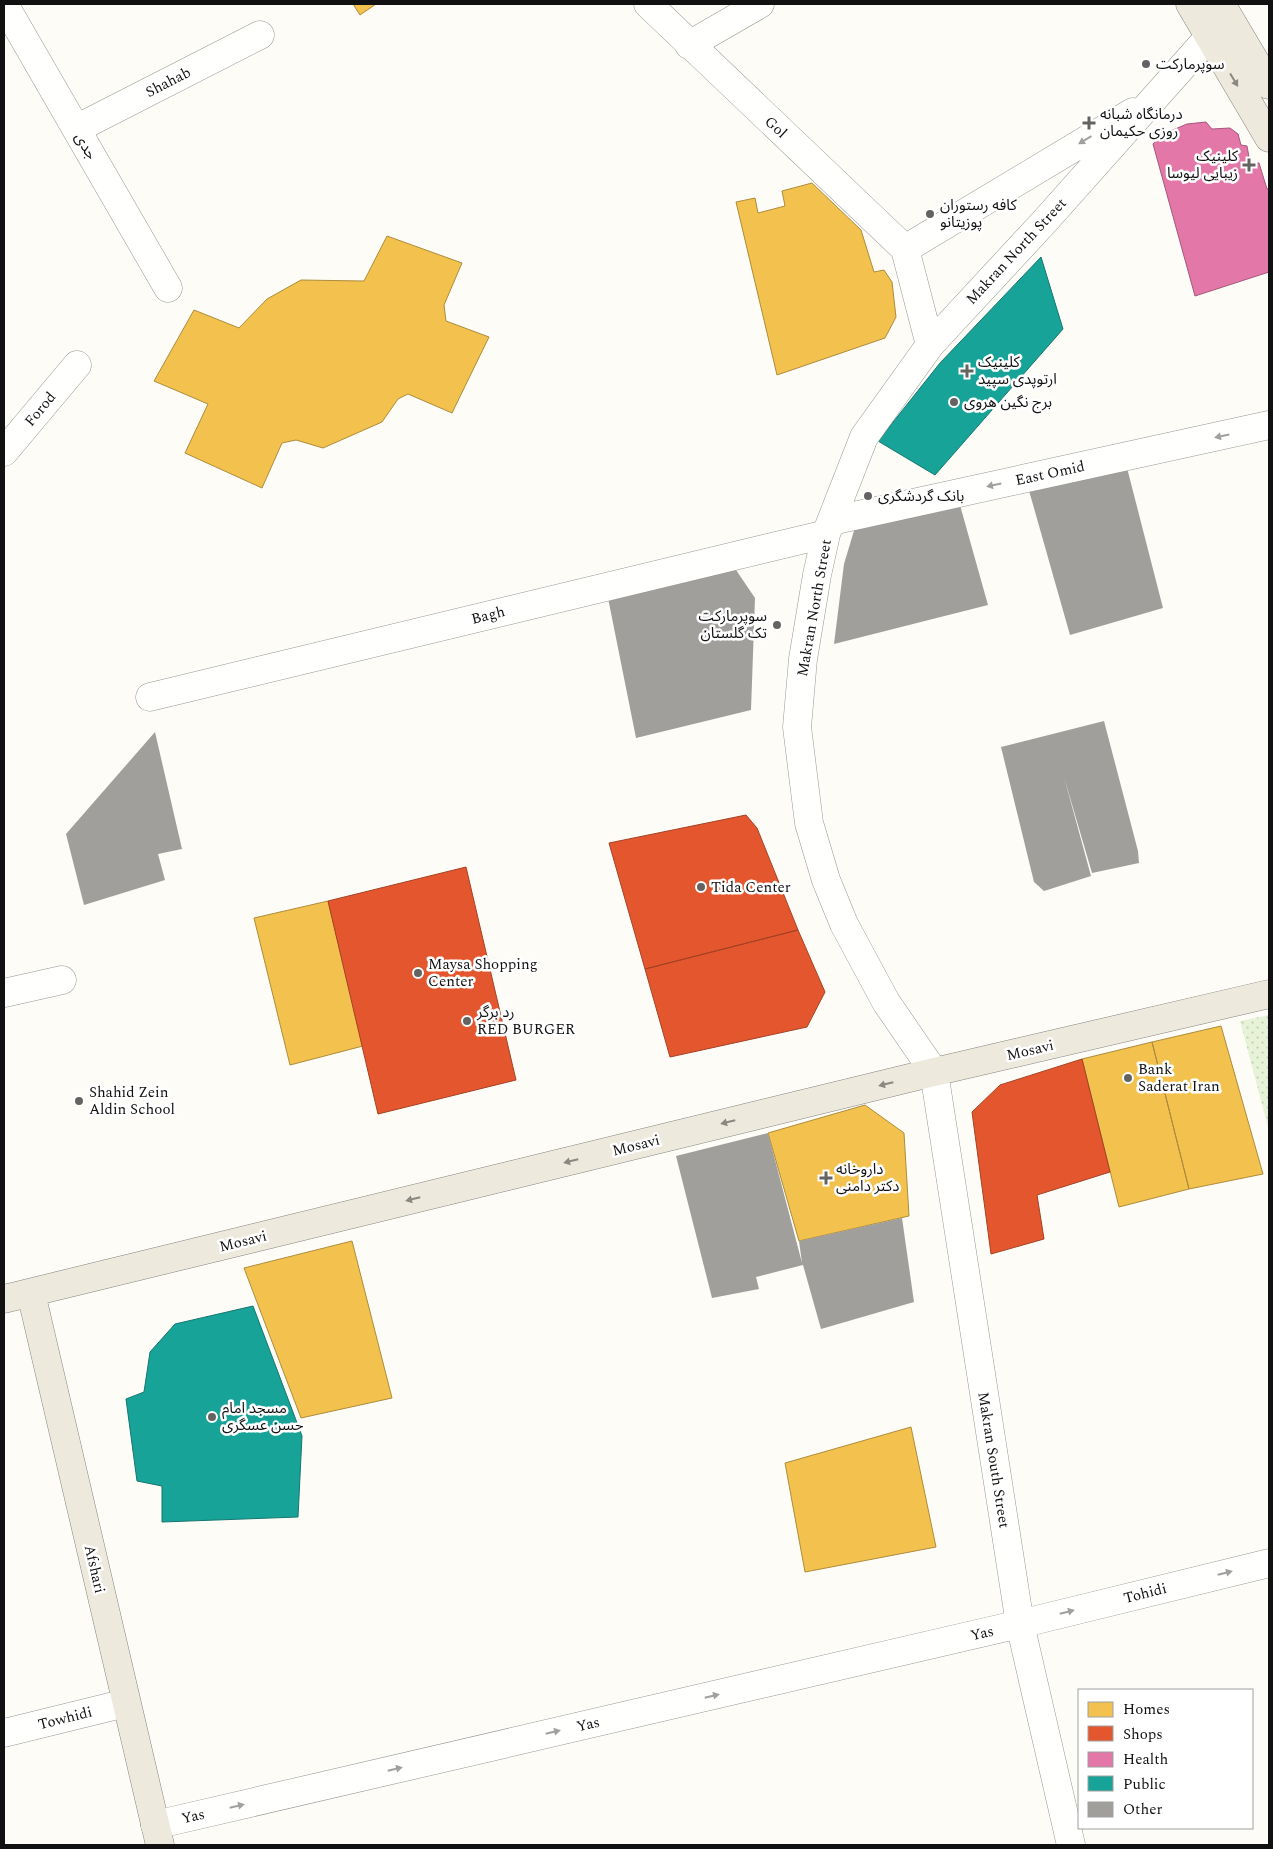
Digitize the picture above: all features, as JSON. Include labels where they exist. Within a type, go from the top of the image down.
[{"type":"main road","points":[[1190,4],[1269,138]]},
{"type":"main road","points":[[1226,8],[1269,85]]},
{"type":"main road","name":"Mosavi","points":[[4,1299],[934,1072],[1269,994]]},
{"type":"main road","name":"Afshari","points":[[30,1292],[158,1835]]},
{"type":"street","name":"جدی","points":[[4,4],[168,288]]},
{"type":"street","name":"Gol","points":[[648,4],[905,249]]},
{"type":"street","points":[[689,45],[760,4]]},
{"type":"street","name":"Makran North Street","points":[[934,1072],[886,1002],[844,924],[826,880],[809,823],[796,728],[803,659],[817,575],[828,527],[864,437],[930,345],[1209,38],[1226,8]]},
{"type":"street","name":"Shahab","points":[[76,129],[260,35]]},
{"type":"street","points":[[930,345],[905,249],[1157,97]]},
{"type":"street","name":"Forod","points":[[4,452],[77,366]]},
{"type":"street","name":"East Omid","points":[[828,527],[1269,425]]},
{"type":"street","name":"Bagh","points":[[150,697],[828,527]]},
{"type":"street","points":[[4,994],[62,980]]},
{"type":"street","name":"Makran South Street","points":[[934,1072],[1020,1624],[1072,1845]]},
{"type":"street","name":"Tohidi","points":[[1020,1624],[1269,1562]]},
{"type":"street","name":"Yas","points":[[158,1835],[1020,1624]]},
{"type":"street","name":"Towhidi","points":[[4,1733],[126,1703]]},
{"type":"green space","points":[[1269,1015],[1269,1131],[1240,1021]]},
{"type":"building: Homes","points":[[353,4],[376,4],[360,15]]},
{"type":"building: Homes","points":[[812,183],[861,230],[874,272],[884,270],[892,282],[896,317],[885,338],[777,375],[736,202],[755,198],[758,213],[785,206],[782,191]]},
{"type":"building: Homes","points":[[387,236],[462,263],[444,305],[446,321],[489,337],[452,413],[408,394],[398,399],[382,422],[323,448],[296,440],[282,443],[262,488],[185,453],[208,404],[154,381],[194,310],[239,328],[267,299],[301,280],[364,281]]},
{"type":"building: Homes","points":[[328,901],[363,1046],[290,1065],[254,918]]},
{"type":"building: Homes","points":[[1221,1026],[1263,1174],[1189,1189],[1152,1042]]},
{"type":"building: Homes","points":[[1152,1042],[1189,1189],[1119,1207],[1082,1059]]},
{"type":"building: Homes","points":[[865,1105],[904,1133],[909,1216],[799,1241],[768,1133]]},
{"type":"building: Homes","points":[[352,1241],[392,1398],[301,1418],[244,1268]]},
{"type":"building: Homes","points":[[911,1427],[936,1547],[805,1572],[785,1463]]},
{"type":"building: Shops","name":"Tida Center","points":[[746,815],[757,828],[798,930],[645,969],[609,843]]},
{"type":"building: Shops","name":"Maysa Shopping Center","points":[[466,867],[516,1080],[378,1114],[328,901]]},
{"type":"building: Shops","points":[[798,930],[825,992],[807,1027],[670,1057],[645,969]]},
{"type":"building: Shops","points":[[1082,1059],[1110,1172],[1037,1195],[1044,1239],[991,1254],[972,1112],[1000,1085]]},
{"type":"building: Health","points":[[1206,122],[1212,129],[1230,128],[1238,134],[1241,145],[1247,146],[1250,163],[1259,163],[1267,189],[1269,188],[1269,272],[1195,296],[1153,144],[1161,135],[1187,124]]},
{"type":"building: Public","name":"برج نگین هروی","points":[[1041,257],[1063,329],[935,475],[878,441],[940,363]]},
{"type":"building: Public","name":"مسجد امام حسن عسگری","points":[[253,1306],[302,1436],[298,1517],[162,1522],[162,1486],[137,1481],[126,1399],[144,1392],[150,1352],[175,1324]]},
{"type":"building: Other","points":[[1126,464],[1163,608],[1070,635],[1028,487]]},
{"type":"building: Other","points":[[958,498],[988,605],[834,644],[844,564],[856,524]]},
{"type":"building: Other","points":[[734,567],[755,598],[751,710],[636,738],[608,598]]},
{"type":"building: Other","points":[[1104,721],[1138,851],[1139,863],[1092,873],[1064,777],[1091,876],[1044,891],[1034,882],[1001,747]]},
{"type":"building: Other","points":[[155,732],[182,849],[158,854],[165,880],[84,905],[66,834]]},
{"type":"building: Other","points":[[768,1133],[802,1263],[799,1241],[902,1218],[914,1302],[821,1329],[803,1265],[756,1277],[759,1289],[712,1298],[676,1156]]},
{"type":"place","name":"سوپرمارکت","points":[[1146,64]]},
{"type":"place","name":"درمانگاه شبانه روزی حکیمان","points":[[1089,123]]},
{"type":"place","name":"کلینیک زیبایی لیوسا","points":[[1249,165]]},
{"type":"place","name":"کافه رستوران پوزیتانو","points":[[930,214]]},
{"type":"place","name":"کلینیک ارتوپدی سپید","points":[[967,371]]},
{"type":"place","name":"برج نگین هروی","points":[[954,402]]},
{"type":"place","name":"بانک گردشگری","points":[[868,496]]},
{"type":"place","name":"سوپرمارکت تک گلستان","points":[[777,625]]},
{"type":"place","name":"Tida Center","points":[[701,887]]},
{"type":"place","name":"Maysa Shopping Center","points":[[418,973]]},
{"type":"place","name":"رد برگر RED BURGER","points":[[467,1021]]},
{"type":"place","name":"Bank Saderat Iran","points":[[1128,1078]]},
{"type":"place","name":"Shahid Zein Aldin School","points":[[79,1101]]},
{"type":"place","name":"داروخانه دکتر دامنی","points":[[826,1178]]},
{"type":"place","name":"مسجد امام حسن عسگری","points":[[212,1417]]}]
